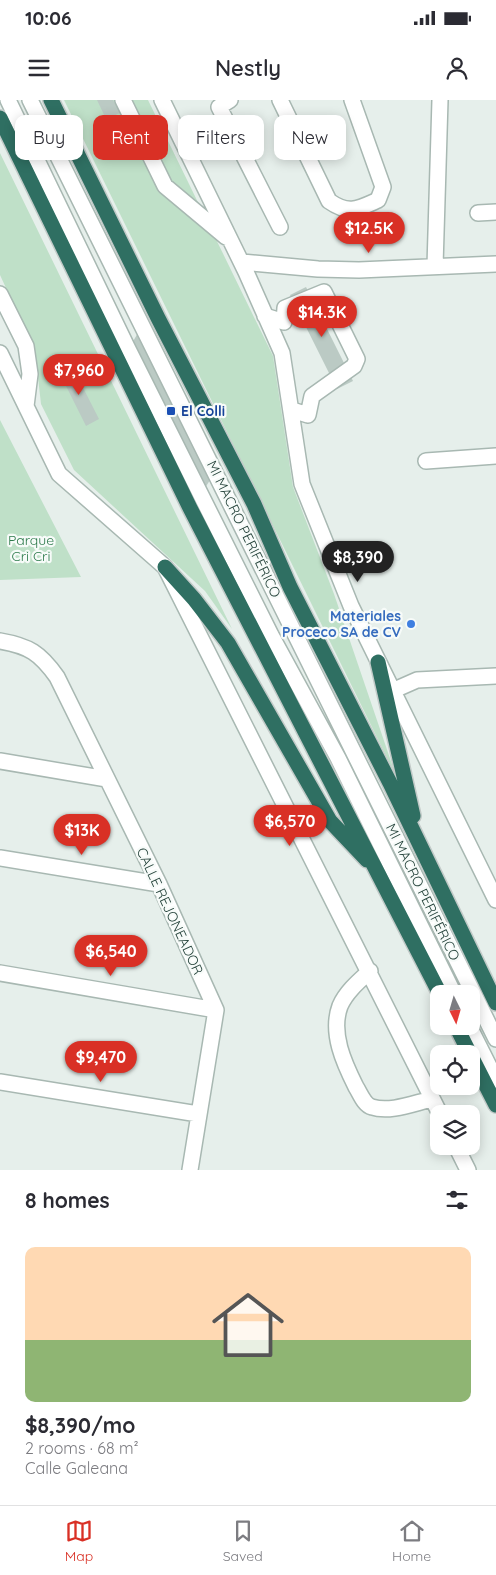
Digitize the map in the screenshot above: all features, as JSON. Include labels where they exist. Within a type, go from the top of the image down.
[{"type":"highway","points":[[52,100],[158,318],[254,504],[290,587],[418,842],[496,1003]]},
{"type":"highway","points":[[0,118],[190,508],[436,985]]},
{"type":"highway","points":[[164,567],[194,600],[228,643],[330,821],[380,874]]},
{"type":"highway","points":[[378,662],[418,842]]},
{"type":"highway","points":[[480,1073],[496,1105]]},
{"type":"street","name":"MI MACRO PERIFÉRICO","points":[[8,100],[127,347],[271,635],[338,758],[450,985]]},
{"type":"street","name":"MI MACRO PERIFÉRICO","points":[[30,100],[496,1039]]},
{"type":"street","points":[[123,100],[165,186],[231,241]]},
{"type":"street","points":[[162,100],[242,262],[282,353],[302,484],[351,606],[496,900]]},
{"type":"street","points":[[230,100],[219,107],[280,227]]},
{"type":"street","points":[[280,100],[329,201],[340,209],[357,210],[378,200],[383,187],[352,100]]},
{"type":"street","points":[[436,266],[440,100]]},
{"type":"street","points":[[478,213],[496,212]]},
{"type":"street","points":[[242,262],[350,270],[496,264]]},
{"type":"street","points":[[265,316],[284,322],[285,308],[324,292],[357,360],[354,366],[312,396],[308,415],[292,410]]},
{"type":"street","points":[[0,294],[26,346],[30,374],[26,406]]},
{"type":"street","points":[[0,353],[59,474],[164,567],[370,971],[435,1105]]},
{"type":"street","points":[[426,461],[496,456]]},
{"type":"street","name":"CALLE REJONEADOR","points":[[0,641],[31,649],[47,662],[57,677],[159,884],[216,1010]]},
{"type":"street","points":[[392,691],[417,680],[496,676]]},
{"type":"street","points":[[0,761],[107,779]]},
{"type":"street","points":[[0,858],[159,884]]},
{"type":"street","points":[[370,971],[350,991],[340,1007],[338,1035],[342,1058],[369,1107],[383,1110],[432,1099]]},
{"type":"street","points":[[0,973],[216,1010],[190,1170]]},
{"type":"street","points":[[474,1035],[496,1080]]},
{"type":"street","points":[[0,1082],[198,1114]]},
{"type":"street","points":[[460,1155],[468,1170]]},
{"type":"green space","points":[[64,100],[148,100],[155,115],[93,115],[93,159],[83,139],[83,115],[71,115]]},
{"type":"green space","points":[[168,141],[273,356],[293,487],[334,594],[396,776],[93,160],[168,160]]},
{"type":"green space","points":[[0,153],[232,629],[205,591],[74,470],[41,404],[35,351],[0,275]]},
{"type":"green space","name":"Parque Cri Cri","points":[[0,420],[81,577],[0,580]]},
{"type":"building","points":[[97,100],[113,100],[120,113],[104,115]]},
{"type":"building","points":[[306,287],[353,381],[337,389],[290,295]]},
{"type":"building","name":"El Colli","points":[[139,331],[212,477],[203,491],[131,345]]},
{"type":"building","points":[[72,366],[99,419],[86,426],[59,372]]},
{"type":"place","name":"El Colli","points":[[171,411]]},
{"type":"place","name":"Materiales Proceco SA de CV","points":[[411,624]]}]
